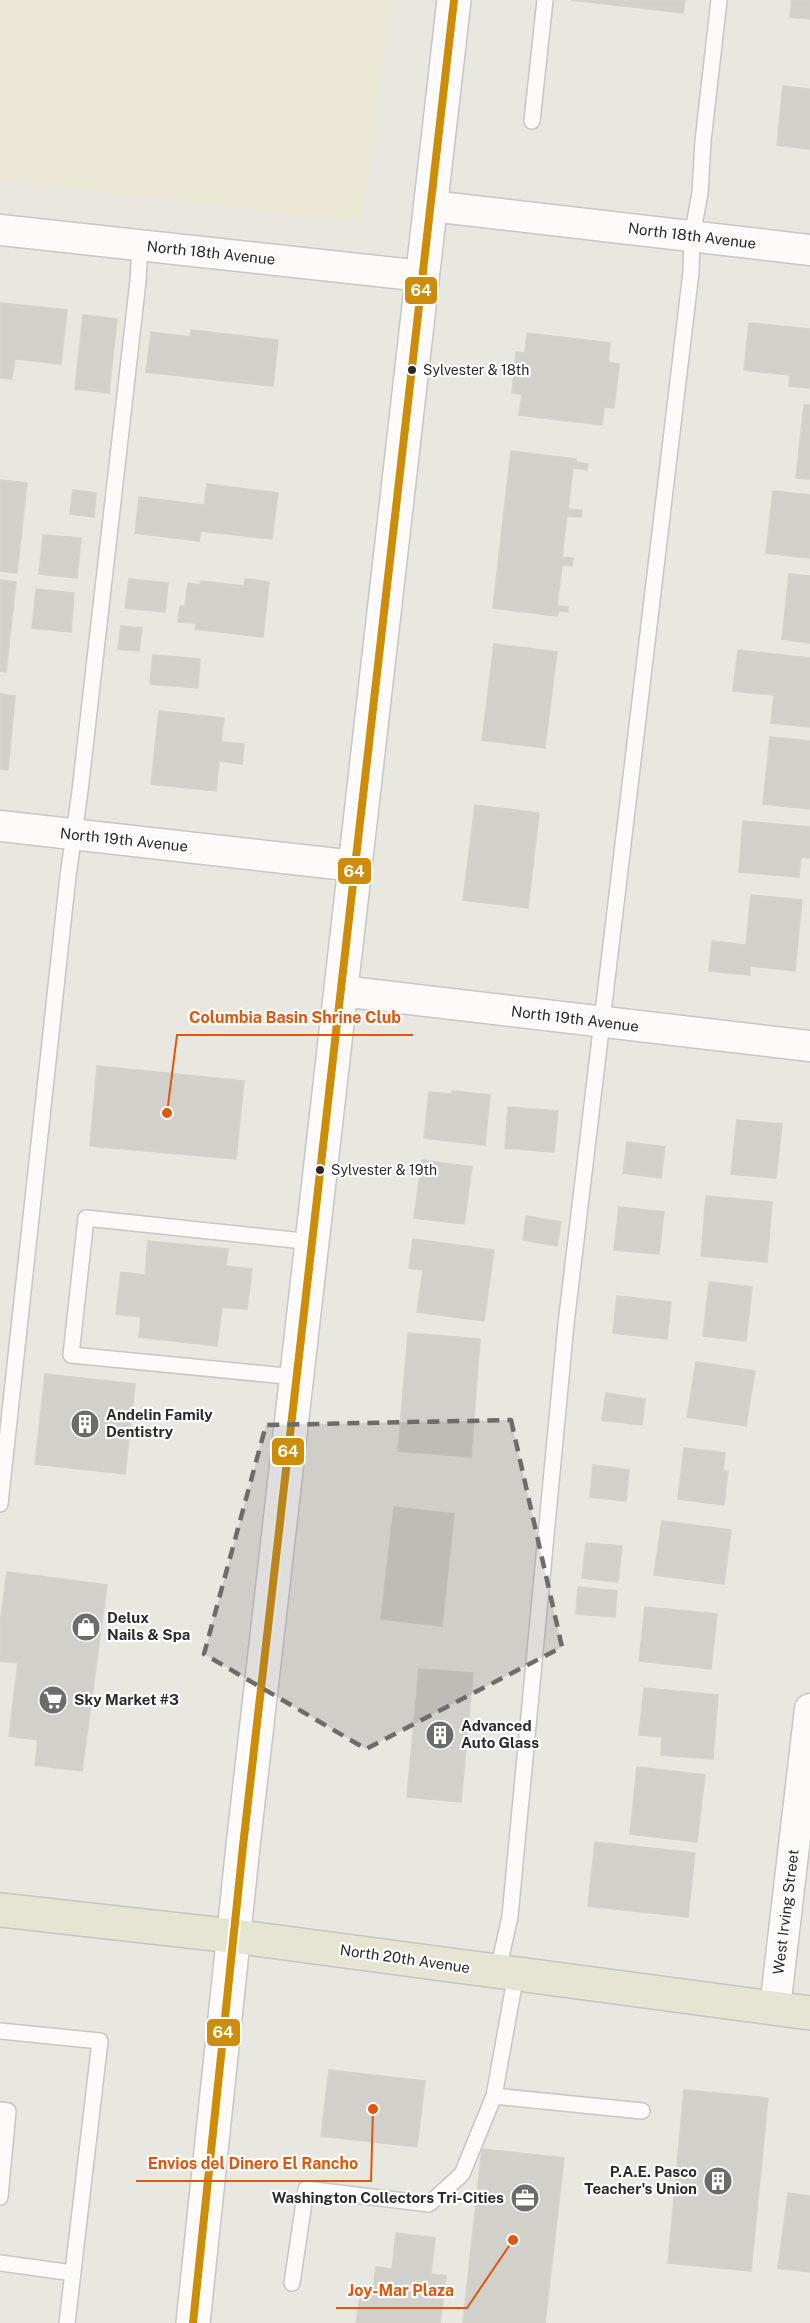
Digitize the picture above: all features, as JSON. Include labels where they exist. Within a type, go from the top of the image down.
[{"type":"main road","name":"North 20th Avenue","points":[[0,1910],[233,1936],[810,2013]]},
{"type":"street","points":[[193,2323],[226,2023],[233,1936],[454,0]]},
{"type":"street","name":"North 18th Avenue","points":[[430,206],[810,250]]},
{"type":"street","name":"North 18th Avenue","points":[[0,230],[423,276]]},
{"type":"street","name":"North 19th Avenue","points":[[0,826],[355,866]]},
{"type":"street","name":"North 19th Avenue","points":[[341,991],[810,1046]]},
{"type":"street","name":"West Irving Street","points":[[775,2008],[810,1709]]},
{"type":"lane","points":[[532,121],[545,0]]},
{"type":"lane","points":[[292,2283],[306,2189],[429,2204],[462,2174],[494,2096],[566,1324],[690,284],[692,236],[700,193],[703,141],[719,0]]},
{"type":"lane","points":[[0,1504],[73,834],[80,791],[138,281],[140,245]]},
{"type":"lane","points":[[297,1377],[71,1354],[84,1230],[86,1218],[313,1242]]},
{"type":"lane","points":[[0,2031],[100,2041],[67,2323]]},
{"type":"lane","points":[[494,2096],[642,2111]]},
{"type":"lane","points":[[0,2110],[8,2111],[0,2197]]},
{"type":"lane","points":[[0,2263],[73,2273]]},
{"type":"highlighted area","points":[[511,1420],[562,1647],[366,1749],[204,1654],[266,1425]]},
{"type":"shaded area","points":[[0,0],[391,0],[362,222],[0,180]]},
{"type":"building","points":[[571,0],[685,0],[683,13]]},
{"type":"building","points":[[792,0],[810,0],[810,19],[790,17]]},
{"type":"building","points":[[783,86],[810,89],[810,149],[777,145]]},
{"type":"building","points":[[0,303],[67,310],[61,364],[15,359],[12,379],[0,378]]},
{"type":"building","points":[[83,315],[117,319],[109,393],[75,389]]},
{"type":"building","points":[[749,323],[810,329],[810,388],[789,386],[790,375],[744,370]]},
{"type":"building","points":[[191,330],[278,340],[273,386],[146,372],[151,332],[190,337]]},
{"type":"building","points":[[527,333],[610,343],[608,362],[619,364],[614,408],[604,407],[602,425],[519,415],[522,394],[512,393],[516,352],[525,353]]},
{"type":"building","points":[[804,405],[810,405],[810,479],[796,478]]},
{"type":"building","points":[[511,451],[576,459],[576,462],[588,464],[587,470],[573,468],[568,509],[582,510],[581,517],[567,516],[562,557],[573,558],[572,566],[562,565],[557,606],[568,607],[568,612],[559,611],[557,616],[493,608]]},
{"type":"building","points":[[0,480],[27,483],[17,573],[0,571]]},
{"type":"building","points":[[207,484],[278,493],[272,539],[201,531],[199,541],[135,533],[139,497],[204,505]]},
{"type":"building","points":[[73,490],[96,493],[94,517],[70,514]]},
{"type":"building","points":[[773,491],[810,495],[810,558],[766,553]]},
{"type":"building","points":[[43,535],[81,538],[77,578],[39,574]]},
{"type":"building","points":[[789,574],[810,576],[810,643],[782,639]]},
{"type":"building","points":[[129,579],[168,583],[165,612],[125,608]]},
{"type":"building","points":[[245,579],[269,582],[263,637],[195,629],[196,623],[178,622],[180,606],[185,606],[188,583],[200,585],[201,581],[244,586]]},
{"type":"building","points":[[0,580],[16,582],[6,672],[0,671]]},
{"type":"building","points":[[36,589],[74,593],[71,632],[32,628]]},
{"type":"building","points":[[121,626],[142,628],[139,651],[118,649]]},
{"type":"building","points":[[494,644],[557,652],[545,748],[482,740]]},
{"type":"building","points":[[738,650],[810,658],[810,727],[771,723],[774,695],[733,691]]},
{"type":"building","points":[[153,655],[200,659],[198,688],[150,684]]},
{"type":"building","points":[[0,694],[15,696],[8,770],[0,769]]},
{"type":"building","points":[[159,711],[224,718],[221,742],[244,744],[242,764],[219,761],[216,791],[151,784]]},
{"type":"building","points":[[770,737],[810,741],[810,809],[763,804]]},
{"type":"building","points":[[475,805],[539,813],[528,908],[463,900]]},
{"type":"building","points":[[743,821],[810,827],[810,858],[801,857],[799,877],[739,872]]},
{"type":"building","points":[[751,895],[802,900],[795,971],[750,966],[750,975],[709,971],[712,941],[746,945]]},
{"type":"building","points":[[97,1066],[244,1081],[236,1159],[90,1146]]},
{"type":"building","points":[[452,1091],[490,1095],[485,1145],[424,1138],[429,1092],[452,1094]]},
{"type":"building","points":[[508,1107],[558,1111],[554,1152],[505,1148]]},
{"type":"building","points":[[737,1120],[782,1124],[776,1178],[731,1174]]},
{"type":"building","points":[[627,1142],[665,1147],[661,1178],[623,1173]]},
{"type":"building","points":[[422,1160],[472,1167],[464,1224],[414,1218]]},
{"type":"building","points":[[706,1196],[772,1202],[767,1262],[701,1256]]},
{"type":"building","points":[[619,1207],[664,1212],[659,1254],[614,1250]]},
{"type":"building","points":[[526,1216],[561,1222],[557,1246],[523,1240]]},
{"type":"building","points":[[413,1239],[494,1250],[484,1321],[417,1312],[423,1270],[409,1268]]},
{"type":"building","points":[[148,1241],[228,1249],[226,1266],[252,1269],[247,1309],[222,1307],[217,1346],[139,1337],[141,1317],[116,1314],[121,1272],[145,1275]]},
{"type":"building","points":[[709,1282],[752,1287],[746,1341],[703,1336]]},
{"type":"building","points":[[617,1296],[671,1302],[667,1339],[613,1333]]},
{"type":"building","points":[[408,1333],[480,1339],[471,1457],[398,1451]]},
{"type":"building","points":[[696,1362],[755,1371],[746,1426],[687,1417]]},
{"type":"building","name":"Andelin Family Dentistry","points":[[45,1374],[135,1384],[125,1474],[35,1464]]},
{"type":"building","points":[[606,1393],[645,1399],[642,1425],[602,1420]]},
{"type":"building","points":[[684,1448],[725,1453],[723,1471],[728,1471],[724,1505],[678,1499]]},
{"type":"building","points":[[593,1465],[629,1470],[626,1501],[590,1497]]},
{"type":"building","points":[[394,1507],[454,1514],[442,1626],[381,1619]]},
{"type":"building","points":[[662,1521],[731,1530],[724,1584],[654,1575]]},
{"type":"building","points":[[586,1543],[622,1546],[618,1582],[582,1578]]},
{"type":"building","name":"Sky Market #3","points":[[7,1572],[107,1585],[82,1771],[35,1765],[38,1740],[9,1736],[18,1663],[0,1661],[0,1623]]},
{"type":"building","points":[[578,1587],[617,1591],[615,1617],[576,1614]]},
{"type":"building","points":[[645,1607],[717,1614],[711,1669],[639,1661]]},
{"type":"building","name":"Advanced Auto Glass","points":[[419,1669],[473,1673],[461,1802],[407,1797]]},
{"type":"building","points":[[644,1688],[718,1695],[713,1759],[661,1755],[662,1737],[639,1735]]},
{"type":"building","points":[[637,1767],[705,1775],[697,1842],[630,1834]]},
{"type":"building","points":[[595,1842],[695,1853],[688,1917],[588,1906]]},
{"type":"building","points":[[329,2070],[425,2081],[417,2147],[321,2136]]},
{"type":"building","name":"P.A.E. Pasco Teacher's Union","points":[[684,2090],[768,2098],[751,2271],[668,2263]]},
{"type":"building","points":[[482,2149],[564,2158],[545,2323],[463,2323]]},
{"type":"building","points":[[788,2193],[810,2196],[810,2272],[778,2268]]},
{"type":"building","points":[[396,2233],[435,2238],[431,2274],[446,2276],[440,2323],[356,2323],[360,2297],[372,2298],[376,2267],[392,2269]]},
{"type":"transit line","name":"64","points":[[193,2323],[243,1846],[454,0]]},
{"type":"place","name":"Sylvester & 18th","points":[[412,370]]},
{"type":"place","name":"Columbia Basin Shrine Club","points":[[167,1113]]},
{"type":"place","name":"Sylvester & 19th","points":[[320,1170]]},
{"type":"place","name":"Andelin Family Dentistry","points":[[85,1424]]},
{"type":"place","name":"Delux Nails & Spa","points":[[86,1627]]},
{"type":"place","name":"Sky Market #3","points":[[53,1700]]},
{"type":"place","name":"Advanced Auto Glass","points":[[440,1735]]},
{"type":"place","name":"Envios del Dinero El Rancho","points":[[373,2109]]},
{"type":"place","name":"P.A.E. Pasco Teacher's Union","points":[[718,2181]]},
{"type":"place","name":"Washington Collectors Tri-Cities","points":[[525,2198]]},
{"type":"place","name":"Joy-Mar Plaza","points":[[513,2240]]}]
